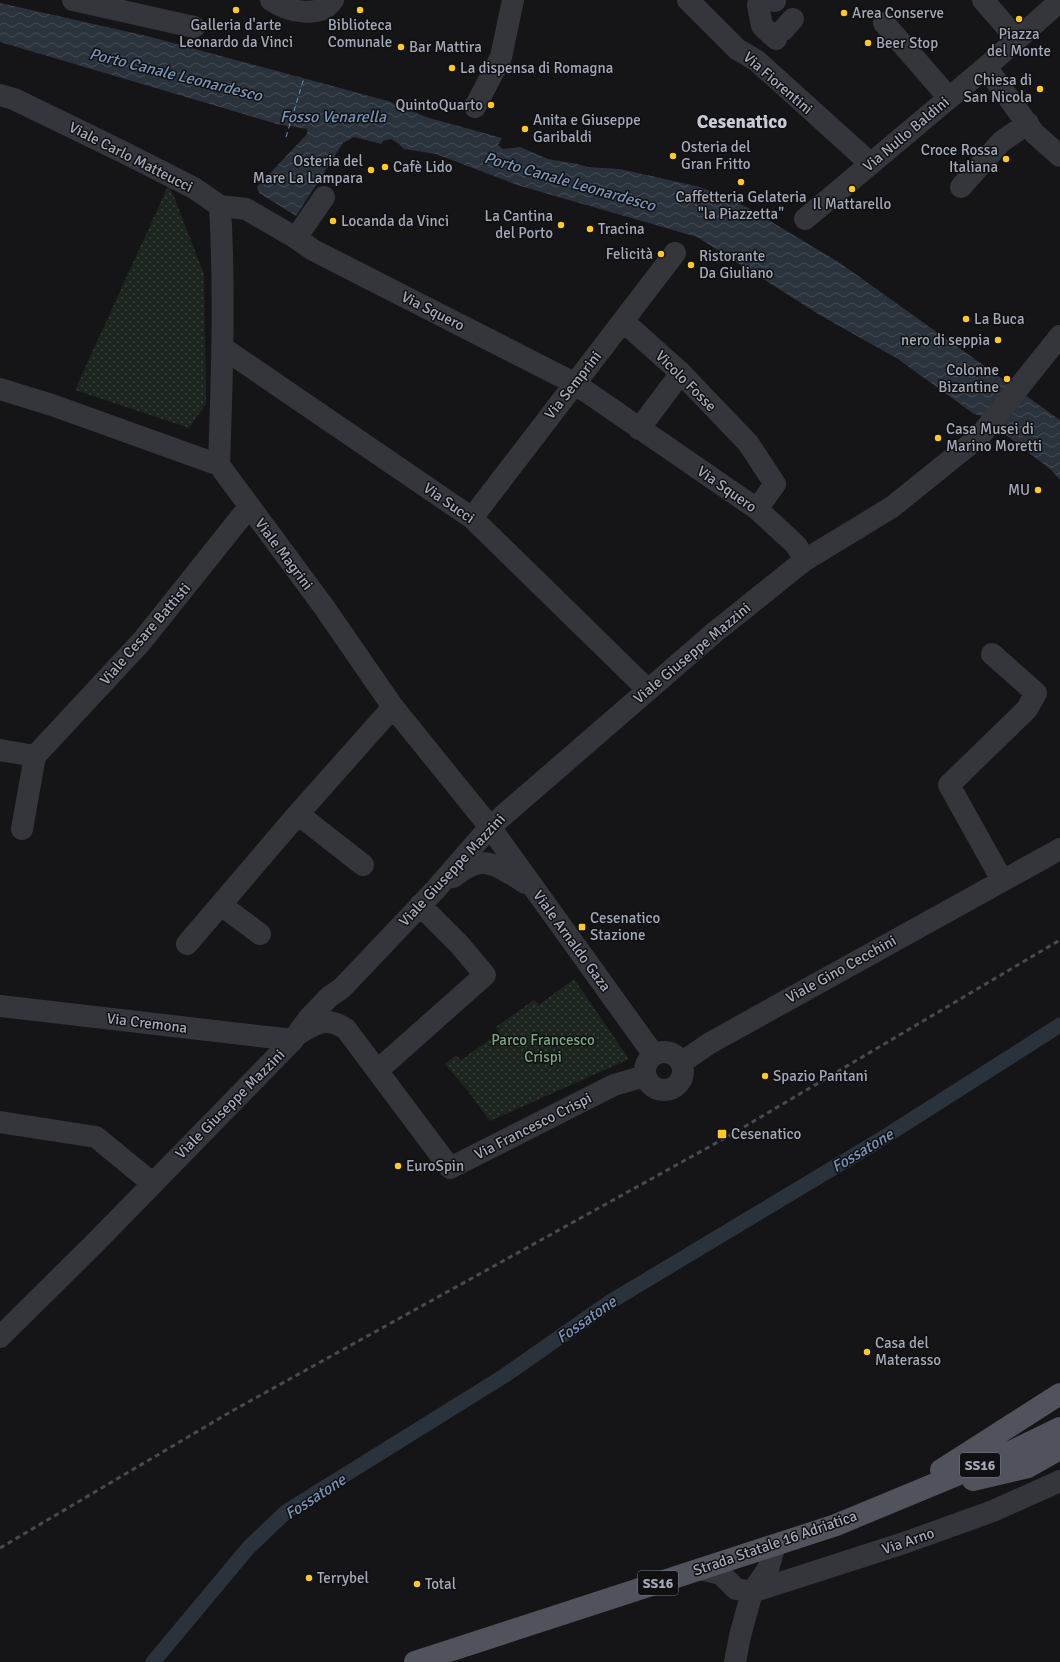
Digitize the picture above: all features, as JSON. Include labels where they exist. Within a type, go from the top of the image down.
[{"type":"main road","points":[[898,1498],[1060,1394]]},
{"type":"main road","name":"Strada Statale 16 Adriatica","points":[[415,1662],[836,1524],[1000,1457],[1060,1428]]},
{"type":"main road","points":[[898,1498],[1028,1467],[1060,1449]]},
{"type":"street","points":[[73,0],[111,4],[194,27]]},
{"type":"street","points":[[271,0],[299,12],[327,5]]},
{"type":"street","points":[[475,108],[501,57],[513,0]]},
{"type":"street","name":"Via Fiorentini","points":[[688,0],[738,49],[757,62],[871,164]]},
{"type":"street","points":[[983,0],[1017,39]]},
{"type":"street","points":[[764,1],[762,26],[784,29]]},
{"type":"street","name":"Via Nullo Baldini","points":[[805,219],[986,67],[1060,1]]},
{"type":"street","points":[[884,24],[949,98]]},
{"type":"street","points":[[986,67],[1034,133],[1060,156]]},
{"type":"street","name":"Viale Carlo Matteucci","points":[[0,95],[14,99],[124,152],[194,188],[220,206]]},
{"type":"street","points":[[961,187],[1001,142],[1028,124]]},
{"type":"street","points":[[296,238],[324,197]]},
{"type":"street","points":[[0,389],[52,405],[219,465],[223,348],[223,248],[220,206]]},
{"type":"street","name":"Via Squero","points":[[220,206],[246,209],[296,238],[312,250],[574,383],[757,509],[796,545],[805,560]]},
{"type":"street","points":[[223,248],[246,209]]},
{"type":"street","name":"Via Semprini","points":[[472,518],[674,253]]},
{"type":"street","name":"Vicolo Fosse","points":[[623,321],[682,373],[748,443],[775,484],[757,509]]},
{"type":"street","name":"Viale Giuseppe Mazzini","points":[[0,1337],[95,1243],[295,1037],[309,1018],[329,997],[342,988],[436,889],[490,827],[715,632],[805,560],[892,507],[979,436],[1060,336]]},
{"type":"street","name":"Via Succi","points":[[223,348],[472,518],[648,690]]},
{"type":"street","points":[[639,429],[682,373]]},
{"type":"street","name":"Viale Magrini","points":[[219,465],[324,607],[393,707],[490,827]]},
{"type":"street","name":"Viale Cesare Battisti","points":[[35,756],[142,641],[249,507]]},
{"type":"street","points":[[992,654],[1036,693],[1026,709],[949,785],[1002,880]]},
{"type":"street","points":[[187,944],[298,814],[393,707]]},
{"type":"street","points":[[0,750],[35,756],[22,829]]},
{"type":"street","points":[[298,814],[363,865]]},
{"type":"street","name":"Viale Arnaldo Gaza","points":[[490,827],[654,1054]]},
{"type":"street","name":"Viale Gino Cecchini","points":[[681,1063],[701,1048],[1060,849]]},
{"type":"street","points":[[436,889],[466,866],[482,862],[501,867],[522,881],[542,899]]},
{"type":"street","points":[[221,905],[260,934]]},
{"type":"street","points":[[378,1070],[485,975],[458,944],[420,905]]},
{"type":"street","name":"Via Francesco Crispi","points":[[342,988],[342,1011],[346,1029],[450,1168],[614,1085],[645,1076]]},
{"type":"street","name":"Via Cremona","points":[[0,1006],[295,1037]]},
{"type":"street","points":[[295,1037],[310,1026],[328,1022],[337,1023],[346,1029]]},
{"type":"street","points":[[666,1052],[672,1054],[681,1063],[683,1069],[680,1081],[670,1089],[658,1089],[648,1082],[645,1076],[646,1064],[654,1054],[666,1052]]},
{"type":"street","points":[[0,1122],[96,1137],[152,1183]]},
{"type":"street","name":"Via Arno","points":[[752,1592],[993,1511],[1060,1481]]},
{"type":"street","points":[[780,1543],[784,1557],[798,1577]]},
{"type":"street","points":[[735,1662],[740,1636],[752,1592],[768,1569],[780,1543]]},
{"type":"street","points":[[700,1569],[721,1574],[736,1589],[752,1592]]},
{"type":"green space","points":[[169,184],[204,274],[206,404],[189,428],[75,390]]},
{"type":"green space","name":"Parco Francesco Crispi","points":[[574,979],[629,1059],[490,1121],[468,1091],[445,1064],[456,1055],[461,1060],[499,1033],[496,1027],[534,1000],[539,1005]]},
{"type":"water","name":"Fosso Venarella","points":[[0,3],[147,36],[388,101],[426,117],[502,138],[498,145],[503,149],[520,147],[548,159],[587,167],[620,169],[696,186],[723,195],[750,209],[840,263],[1060,420],[1060,480],[1051,470],[982,416],[974,414],[898,359],[818,314],[697,237],[517,185],[436,154],[404,149],[391,139],[383,141],[381,144],[354,137],[343,143],[296,216],[259,193],[257,187],[307,134],[307,129],[277,124],[0,42]]},
{"type":"waterway","name":"Fossatone","points":[[153,1662],[249,1547],[287,1511],[504,1376],[610,1302],[878,1141],[1060,1025]]},
{"type":"ferry route","points":[[286,137],[304,78]]},
{"type":"railway","points":[[0,1548],[232,1411],[727,1137],[1060,940]]},
{"type":"place","name":"Galleria d'arte Leonardo da Vinci","points":[[236,10]]},
{"type":"place","name":"Biblioteca Comunale","points":[[360,10]]},
{"type":"place","name":"Area Conserve","points":[[844,13]]},
{"type":"place","name":"Piazza del Monte","points":[[1019,19]]},
{"type":"place","name":"Beer Stop","points":[[868,43]]},
{"type":"place","name":"Bar Mattira","points":[[401,47]]},
{"type":"place","name":"La dispensa di Romagna","points":[[452,68]]},
{"type":"place","name":"Chiesa di San Nicola","points":[[1040,89]]},
{"type":"place","name":"QuintoQuarto","points":[[491,105]]},
{"type":"place","name":"Anita e Giuseppe Garibaldi","points":[[525,129]]},
{"type":"place","name":"Osteria del Gran Fritto","points":[[673,156]]},
{"type":"place","name":"Croce Rossa Italiana","points":[[1006,159]]},
{"type":"place","name":"Cafè Lido","points":[[385,167]]},
{"type":"place","name":"Osteria del Mare La Lampara","points":[[371,170]]},
{"type":"place","name":"Caffetteria Gelateria \"la Piazzetta\"","points":[[741,182]]},
{"type":"place","name":"Il Mattarello","points":[[852,189]]},
{"type":"place","name":"Locanda da Vinci","points":[[333,221]]},
{"type":"place","name":"La Cantina del Porto","points":[[561,225]]},
{"type":"place","name":"Tracina","points":[[590,229]]},
{"type":"place","name":"Felicità","points":[[661,254]]},
{"type":"place","name":"Ristorante Da Giuliano","points":[[691,265]]},
{"type":"place","name":"La Buca","points":[[966,319]]},
{"type":"place","name":"nero di seppia","points":[[998,340]]},
{"type":"place","name":"Colonne Bizantine","points":[[1007,379]]},
{"type":"place","name":"Casa Musei di Marino Moretti","points":[[938,438]]},
{"type":"place","name":"MU","points":[[1038,490]]},
{"type":"place","name":"Cesenatico Stazione","points":[[582,927]]},
{"type":"place","name":"Spazio Pantani","points":[[765,1076]]},
{"type":"place","name":"Cesenatico","points":[[722,1134]]},
{"type":"place","name":"EuroSpin","points":[[398,1166]]},
{"type":"place","name":"Casa del Materasso","points":[[867,1352]]},
{"type":"place","name":"Terrybel","points":[[309,1578]]},
{"type":"place","name":"Total","points":[[417,1584]]},
{"type":"district","name":"Cesenatico","points":[[742,121]]},
{"type":"water label","name":"Porto Canale Leonardesco","points":[[176,74]]},
{"type":"water label","name":"Porto Canale Leonardesco","points":[[570,181]]}]
